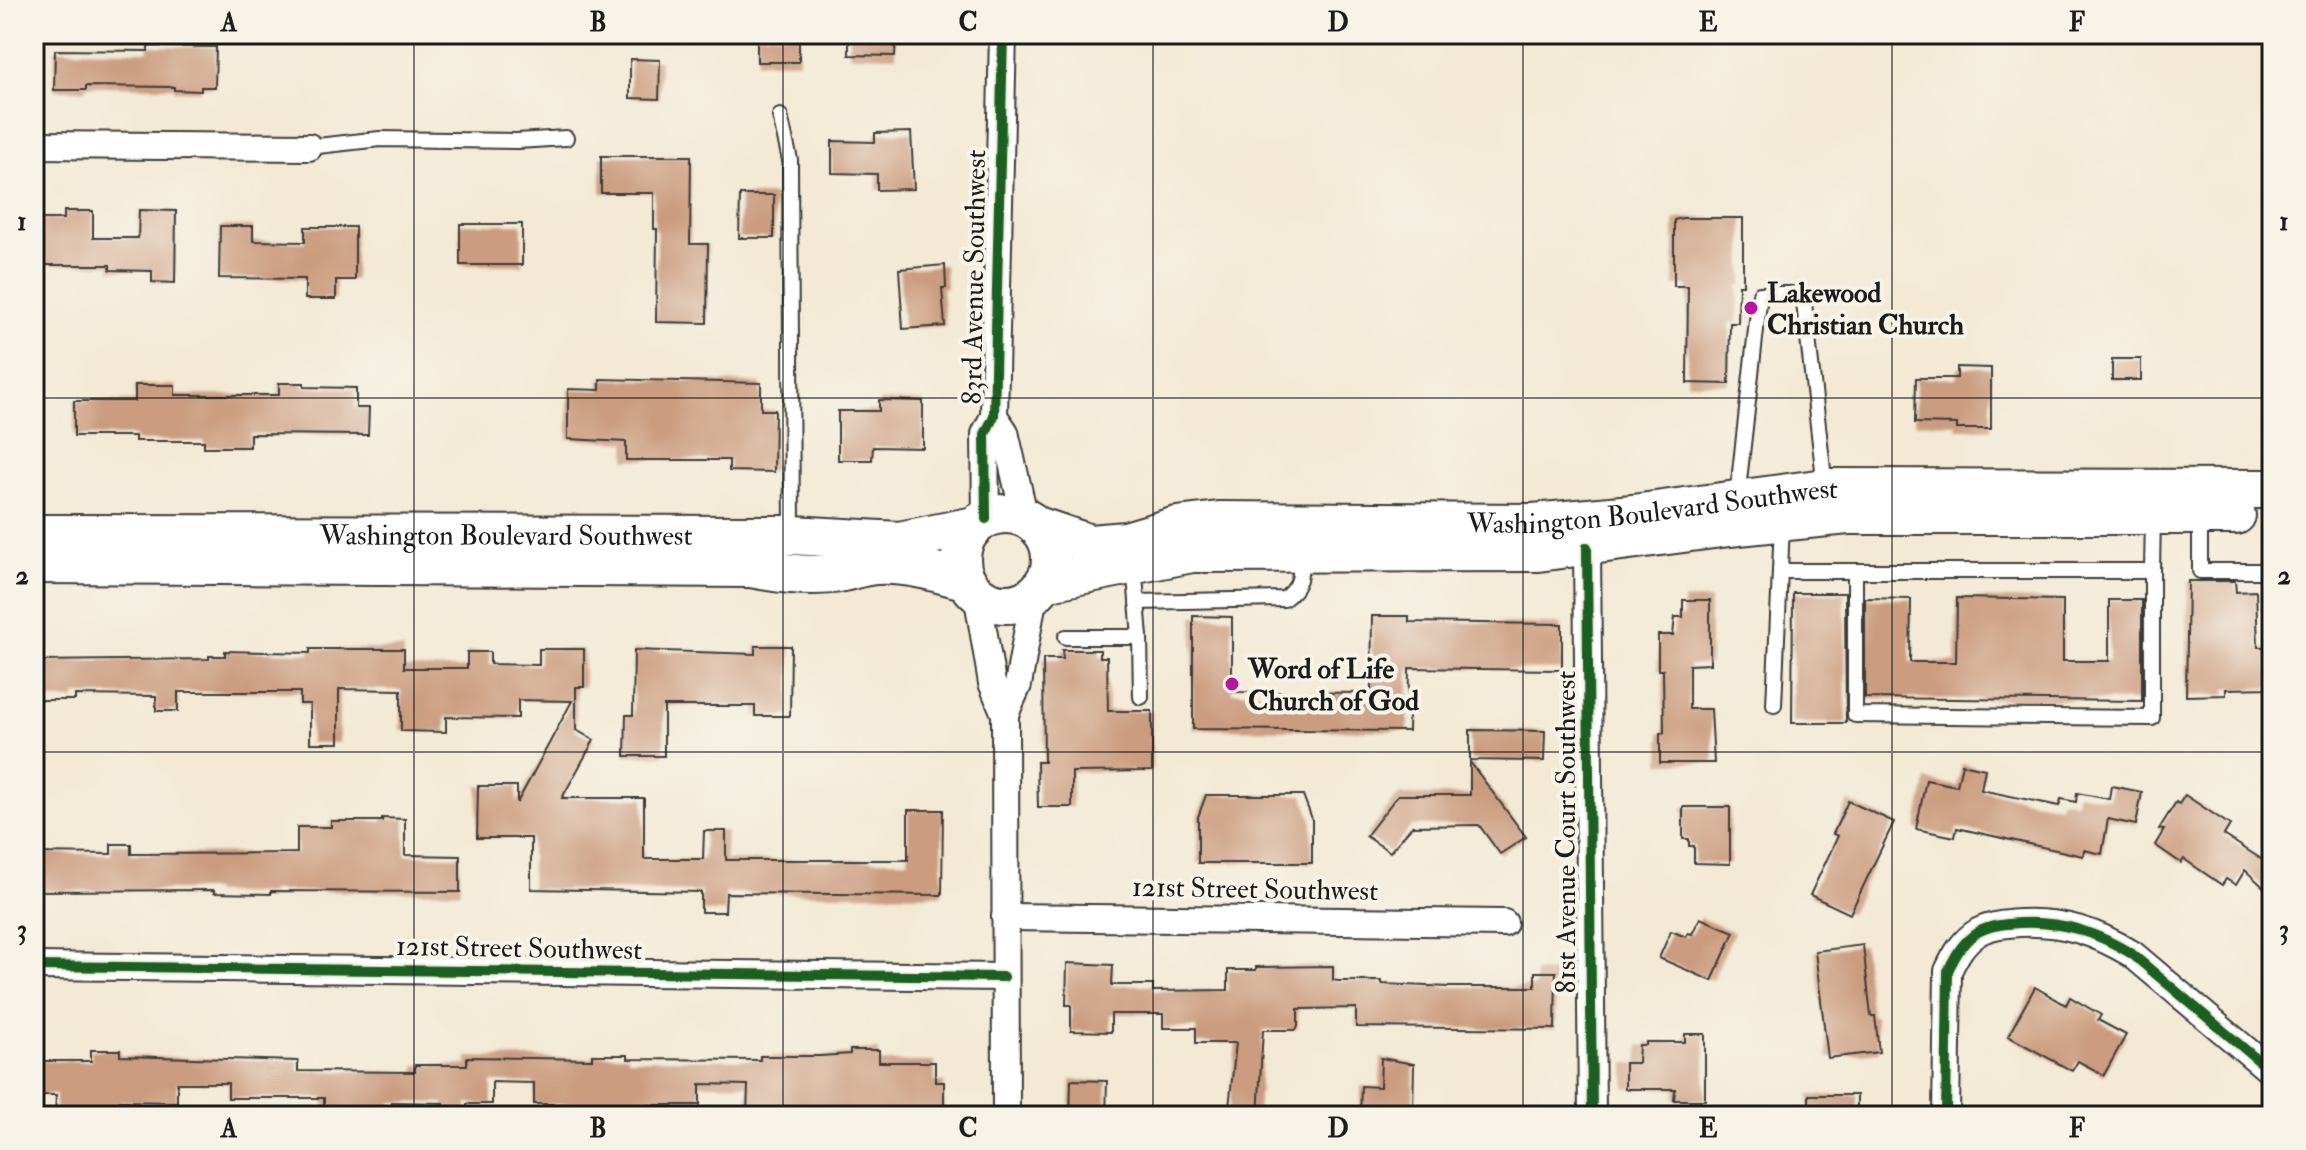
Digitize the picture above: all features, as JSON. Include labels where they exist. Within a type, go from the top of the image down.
[{"type":"main road","name":"Washington Boulevard Southwest","points":[[1031,522],[1090,544],[1126,541],[1177,526],[1219,521],[1533,523],[1633,514],[1825,488],[2272,489]]},
{"type":"main road","points":[[999,515],[1012,515],[1031,522],[1046,538],[1050,568],[1039,588],[1020,601],[1005,604],[990,601],[972,587],[961,558],[967,536],[980,522],[999,515]]},
{"type":"main road","name":"Washington Boulevard Southwest","points":[[1039,588],[1192,553],[1538,552],[1848,515],[2272,515]]},
{"type":"main road","name":"Washington Boulevard Southwest","points":[[34,534],[792,535],[899,541],[980,522]]},
{"type":"main road","name":"Washington Boulevard Southwest","points":[[34,564],[751,568],[816,575],[873,565],[896,565],[924,568],[972,587]]},
{"type":"street","name":"83rd Avenue Southwest","points":[[980,522],[985,434],[994,416],[1003,34]]},
{"type":"street","points":[[34,145],[309,147]]},
{"type":"street","name":"83rd Avenue Southwest","points":[[994,416],[1005,432],[1031,522]]},
{"type":"street","name":"81st Avenue Court Southwest","points":[[1587,547],[1592,1116]]},
{"type":"street","points":[[972,587],[992,683],[1005,714],[1006,1116]]},
{"type":"street","points":[[1005,714],[1018,685],[1039,588]]},
{"type":"street","name":"121st Street Southwest","points":[[1005,917],[1504,923]]},
{"type":"street","points":[[1946,1116],[1948,971],[1966,942],[1979,932],[2001,925],[2047,922],[2086,930],[2110,940],[2132,954],[2272,1072]]},
{"type":"street","name":"121st Street Southwest","points":[[34,966],[1004,977]]},
{"type":"lane","points":[[780,116],[790,160],[792,535]]},
{"type":"lane","points":[[309,147],[380,139],[517,141],[566,138]]},
{"type":"lane","points":[[1734,499],[1739,481],[1760,294],[1803,294],[1825,488]]},
{"type":"lane","points":[[1855,571],[1855,715],[2152,718],[2153,515]]},
{"type":"lane","points":[[2200,515],[2200,571],[2272,571]]},
{"type":"lane","points":[[1774,705],[1782,522]]},
{"type":"lane","points":[[1137,602],[1284,599],[1301,581],[1300,553]]},
{"type":"lane","points":[[1134,564],[1141,697]]},
{"type":"lane","points":[[1780,571],[2152,571]]},
{"type":"lane","points":[[1066,637],[1140,637]]},
{"type":"building","points":[[757,34],[799,34],[799,62],[757,62]]},
{"type":"building","points":[[849,34],[896,34],[895,56],[849,55]]},
{"type":"building","points":[[148,46],[216,47],[215,87],[201,87],[201,91],[174,90],[174,87],[86,86],[86,90],[54,90],[55,50],[148,51]]},
{"type":"building","points":[[630,59],[660,60],[659,99],[630,98]]},
{"type":"building","points":[[911,132],[914,189],[877,190],[877,174],[832,173],[832,141],[875,142],[875,133]]},
{"type":"building","points":[[601,156],[691,156],[690,244],[708,244],[707,323],[656,322],[657,229],[654,229],[654,193],[601,193]]},
{"type":"building","points":[[740,195],[774,195],[774,238],[739,238]]},
{"type":"building","points":[[139,210],[176,211],[175,283],[152,282],[152,271],[110,270],[110,265],[34,265],[34,219],[64,219],[64,211],[93,211],[93,238],[138,238]]},
{"type":"building","points":[[1743,218],[1743,285],[1739,285],[1738,323],[1730,323],[1729,384],[1687,383],[1688,286],[1674,286],[1674,220]]},
{"type":"building","points":[[460,224],[522,224],[522,265],[460,265]]},
{"type":"building","points":[[220,226],[253,226],[253,241],[305,242],[305,227],[355,227],[355,280],[336,280],[336,299],[305,299],[305,279],[219,278]]},
{"type":"building","points":[[945,265],[946,288],[942,288],[945,326],[903,329],[899,269]]},
{"type":"building","points":[[2112,359],[2141,359],[2141,380],[2112,380]]},
{"type":"building","points":[[1957,367],[1991,368],[1991,429],[1957,429],[1957,424],[1915,423],[1916,378],[1957,378]]},
{"type":"building","points":[[600,379],[761,383],[761,410],[775,410],[774,472],[729,471],[729,460],[626,460],[626,442],[568,439],[568,389],[600,390]]},
{"type":"building","points":[[279,383],[356,388],[356,408],[369,408],[368,435],[250,434],[250,447],[204,447],[204,441],[135,441],[135,436],[74,436],[74,401],[135,401],[135,385],[175,385],[175,395],[279,395]]},
{"type":"building","points":[[879,400],[923,401],[923,448],[873,447],[872,460],[838,460],[838,411],[879,411]]},
{"type":"building","points":[[2188,581],[2235,581],[2236,592],[2256,591],[2258,647],[2272,647],[2272,688],[2226,689],[2226,695],[2186,696]]},
{"type":"building","points":[[1793,593],[1845,593],[1846,723],[1792,723]]},
{"type":"building","points":[[1865,598],[1911,599],[1910,662],[1956,662],[1957,598],[2063,600],[2063,661],[2109,661],[2109,600],[2142,600],[2142,701],[1865,698]]},
{"type":"building","points":[[1683,600],[1710,600],[1710,664],[1689,665],[1689,709],[1711,709],[1714,763],[1660,763],[1660,733],[1664,733],[1663,670],[1658,670],[1658,635],[1673,635],[1675,617],[1683,617]]},
{"type":"building","points":[[1193,616],[1232,617],[1232,692],[1371,693],[1372,616],[1409,616],[1409,622],[1562,624],[1562,670],[1409,668],[1408,731],[1193,729]]},
{"type":"building","points":[[755,646],[791,646],[790,716],[755,716],[755,706],[664,706],[664,756],[625,756],[626,715],[633,715],[634,650],[755,654]]},
{"type":"building","points":[[310,649],[404,649],[404,668],[467,668],[467,652],[490,652],[490,664],[539,665],[539,649],[584,649],[584,687],[576,687],[576,730],[594,740],[562,798],[644,798],[644,859],[703,859],[704,831],[726,831],[726,860],[908,860],[908,810],[943,810],[942,895],[726,893],[725,912],[701,912],[701,892],[531,889],[531,838],[477,838],[478,786],[517,786],[517,803],[572,701],[518,700],[518,718],[446,717],[446,732],[401,731],[401,690],[339,689],[339,743],[310,743],[310,704],[300,704],[300,692],[178,692],[178,711],[156,711],[156,696],[75,695],[75,700],[34,700],[34,661],[209,659],[209,656],[225,656],[225,651],[310,653]]},
{"type":"building","points":[[1062,650],[1100,650],[1100,657],[1107,657],[1108,711],[1152,711],[1152,771],[1072,772],[1072,807],[1038,807],[1037,762],[1044,762],[1043,659],[1063,659]]},
{"type":"building","points":[[1470,730],[1545,731],[1544,761],[1470,760]]},
{"type":"building","points":[[1470,762],[1526,837],[1500,854],[1479,825],[1412,826],[1390,852],[1366,836],[1398,795],[1470,795]]},
{"type":"building","points":[[1962,764],[1985,769],[1981,790],[2059,806],[2061,799],[2076,802],[2077,793],[2109,799],[2111,786],[2142,792],[2136,825],[2108,819],[2102,854],[2084,850],[2083,856],[1957,828],[1955,837],[1916,829],[1926,780],[1957,786]]},
{"type":"building","points":[[1206,795],[1303,795],[1312,819],[1312,863],[1198,863],[1198,817]]},
{"type":"building","points":[[2185,795],[2230,825],[2224,835],[2272,866],[2272,895],[2245,870],[2236,885],[2226,879],[2222,885],[2184,859],[2181,863],[2155,845],[2164,830],[2159,829],[2176,802],[2179,804]]},
{"type":"building","points":[[1848,801],[1894,822],[1850,914],[1810,895],[1838,836],[1833,834]]},
{"type":"building","points":[[1683,807],[1730,807],[1730,864],[1694,863],[1694,846],[1689,846],[1689,839],[1683,839]]},
{"type":"building","points":[[382,818],[405,819],[405,855],[460,856],[460,892],[271,891],[271,894],[214,893],[214,890],[34,891],[34,853],[111,854],[111,844],[131,844],[131,854],[297,853],[297,827],[331,827],[331,821],[382,821]]},
{"type":"building","points":[[1700,918],[1734,932],[1712,981],[1659,958],[1671,931],[1686,937],[1688,933],[1692,934]]},
{"type":"building","points":[[1863,945],[1871,1016],[1875,1016],[1879,1052],[1828,1058],[1815,951]]},
{"type":"building","points":[[1067,963],[1113,965],[1112,985],[1153,985],[1153,991],[1228,990],[1228,970],[1256,970],[1256,967],[1333,966],[1333,980],[1338,981],[1450,987],[1535,987],[1535,972],[1556,972],[1555,1029],[1356,1027],[1356,1008],[1298,1009],[1296,1030],[1263,1030],[1258,1116],[1228,1116],[1236,1043],[1196,1043],[1196,1028],[1163,1028],[1163,1014],[1111,1014],[1111,1032],[1071,1031],[1071,1005],[1066,1005]]},
{"type":"building","points":[[2035,987],[2066,1005],[2070,997],[2101,1015],[2098,1020],[2126,1035],[2104,1075],[2078,1061],[2072,1071],[2008,1036]]},
{"type":"building","points":[[1685,1034],[1705,1034],[1705,1100],[1674,1100],[1675,1089],[1625,1089],[1625,1063],[1638,1063],[1639,1045],[1646,1045],[1646,1042],[1685,1042]]},
{"type":"building","points":[[91,1050],[120,1050],[120,1056],[298,1061],[298,1071],[415,1072],[415,1065],[467,1065],[467,1057],[592,1059],[592,1055],[628,1055],[628,1059],[760,1060],[760,1056],[820,1056],[850,1054],[850,1050],[879,1050],[879,1062],[935,1062],[935,1082],[944,1082],[944,1116],[747,1116],[748,1085],[700,1084],[700,1105],[641,1105],[641,1114],[592,1114],[592,1104],[534,1104],[534,1083],[492,1082],[492,1104],[467,1104],[467,1116],[444,1116],[444,1103],[392,1102],[392,1109],[324,1108],[324,1098],[228,1098],[228,1083],[177,1083],[177,1102],[120,1101],[120,1113],[55,1116],[56,1095],[34,1095],[34,1061],[91,1061]]},
{"type":"building","points":[[1381,1058],[1414,1064],[1413,1116],[1360,1116],[1361,1086],[1380,1087]]},
{"type":"building","points":[[1071,1080],[1107,1081],[1106,1116],[1070,1116]]},
{"type":"building","points":[[1809,1095],[1857,1095],[1857,1116],[1809,1116]]},
{"type":"cycle path","points":[[986,519],[985,434],[994,416],[1003,34]]},
{"type":"cycle path","points":[[1587,547],[1592,1116]]},
{"type":"cycle path","points":[[1946,1116],[1948,971],[1968,940],[1978,932],[2004,924],[2065,926],[2119,946],[2272,1072]]},
{"type":"cycle path","points":[[34,966],[1004,977]]},
{"type":"place","name":"Lakewood Christian Church","points":[[1751,308]]},
{"type":"place","name":"Word of Life Church of God","points":[[1232,684]]}]
